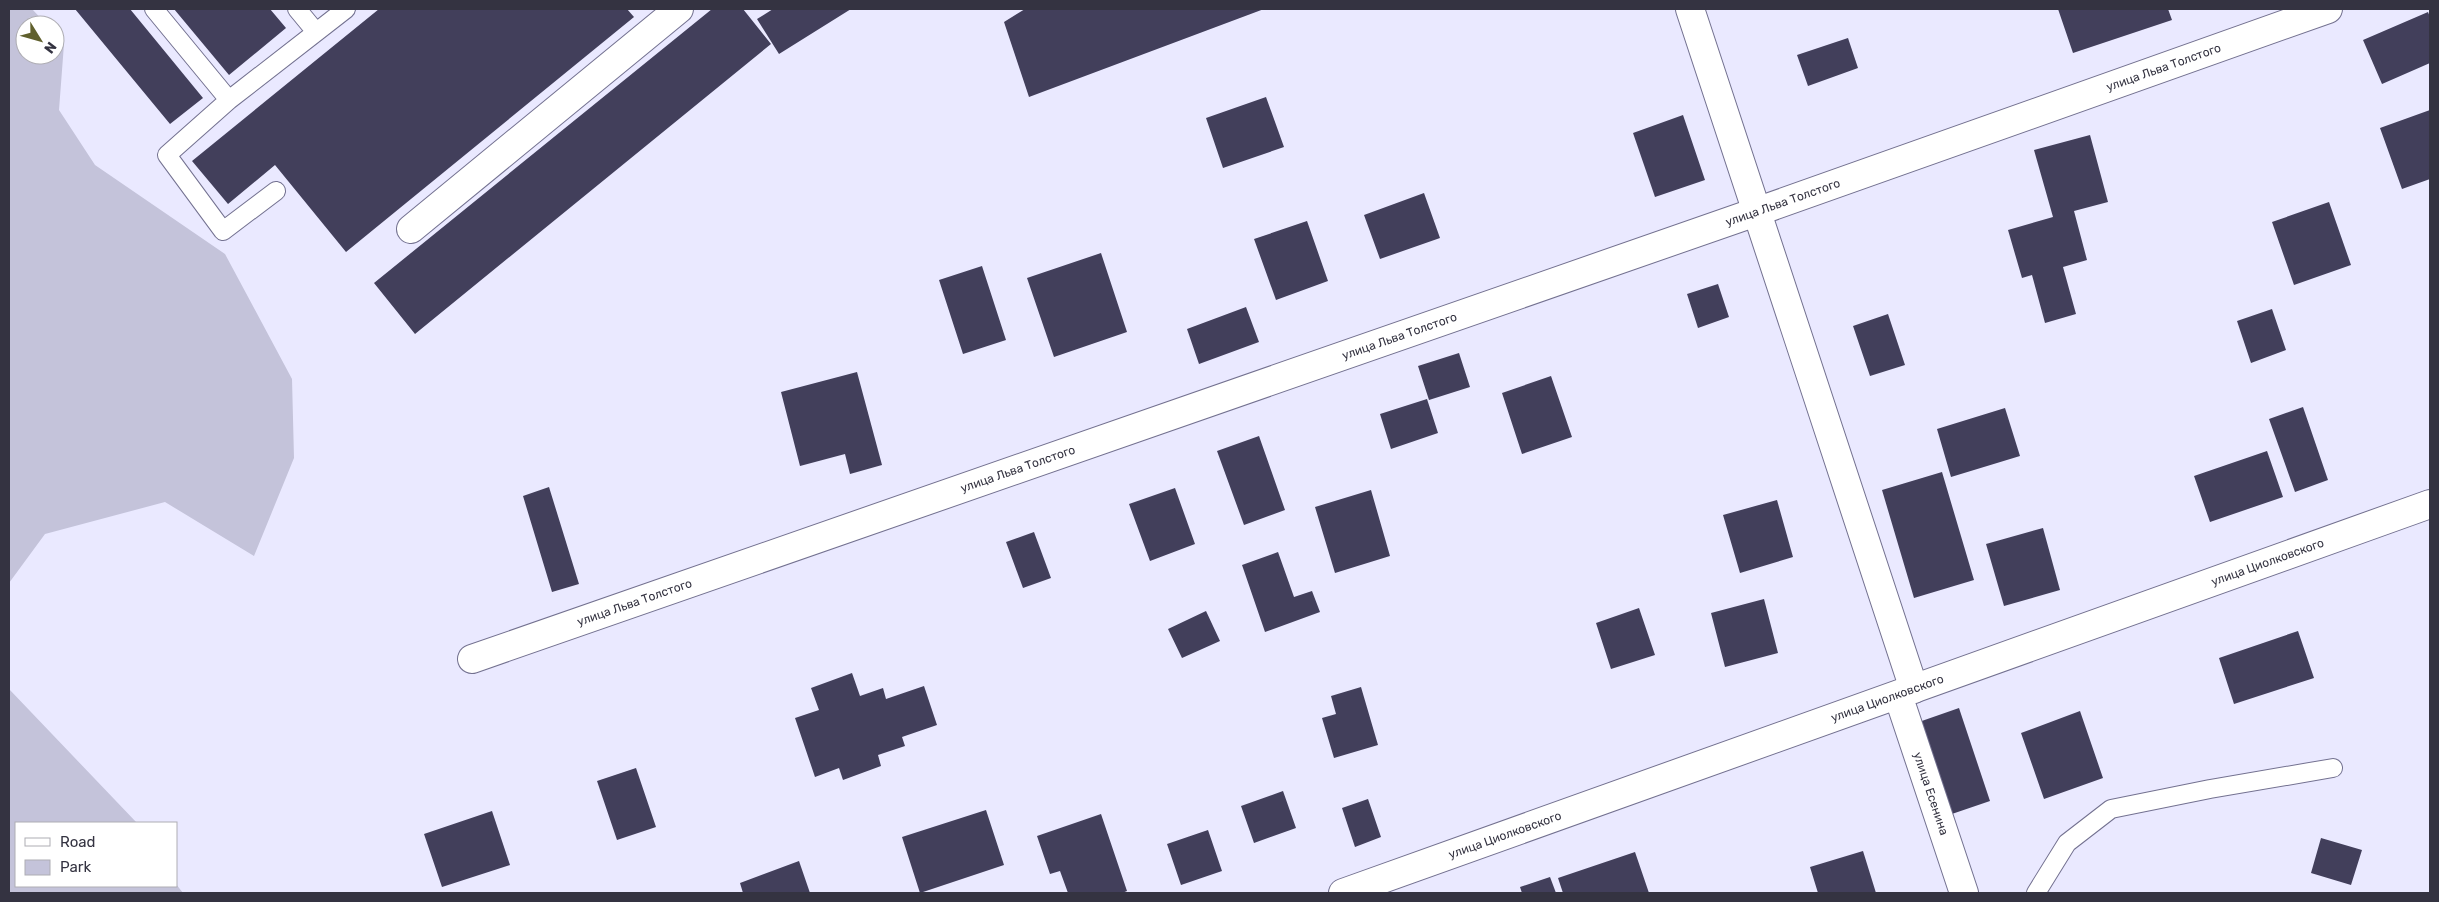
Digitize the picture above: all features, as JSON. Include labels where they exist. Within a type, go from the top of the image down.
[{"type":"street","points":[[411,229],[680,9]]},
{"type":"street","name":"улица Есенина","points":[[1690,9],[1756,212],[1906,692],[1964,893]]},
{"type":"street","name":"улица Льва Толстого","points":[[472,659],[1756,212],[2328,9]]},
{"type":"street","name":"улица Циолковского","points":[[1343,893],[2430,504]]},
{"type":"lane","points":[[154,9],[229,100]]},
{"type":"lane","points":[[297,9],[316,32]]},
{"type":"lane","points":[[276,191],[223,231],[167,155],[229,100],[346,9]]},
{"type":"lane","points":[[2036,893],[2067,843],[2111,809],[2210,789],[2333,768]]},
{"type":"green space","points":[[9,9],[32,9],[38,15],[15,15],[15,65],[62,65],[59,110],[95,165],[225,254],[292,379],[294,458],[254,556],[165,502],[45,534],[9,583]]},
{"type":"green space","points":[[9,689],[136,822],[15,822],[15,887],[178,887],[183,893],[9,893]]},
{"type":"building","points":[[75,9],[130,9],[203,98],[170,124]]},
{"type":"building","points":[[174,9],[270,9],[286,28],[229,75]]},
{"type":"building","points":[[379,9],[627,9],[634,17],[346,252],[275,165],[228,204],[192,161]]},
{"type":"building","points":[[712,9],[743,9],[771,44],[415,334],[374,283]]},
{"type":"building","points":[[773,9],[851,9],[779,54],[757,19]]},
{"type":"building","points":[[1025,9],[1264,9],[1029,97],[1004,22]]},
{"type":"building","points":[[2058,9],[2168,9],[2172,20],[2073,53]]},
{"type":"building","points":[[2428,12],[2430,17],[2430,63],[2382,84],[2363,40]]},
{"type":"building","points":[[1848,38],[1858,68],[1808,86],[1797,55]]},
{"type":"building","points":[[1266,97],[1284,147],[1223,168],[1206,118]]},
{"type":"building","points":[[2430,110],[2430,179],[2402,189],[2380,128]]},
{"type":"building","points":[[1683,115],[1705,180],[1655,197],[1633,133]]},
{"type":"building","points":[[2090,135],[2108,202],[2074,211],[2087,260],[2063,267],[2076,314],[2045,323],[2032,275],[2022,278],[2008,230],[2053,217],[2034,150]]},
{"type":"building","points":[[1424,193],[1440,238],[1380,259],[1364,215]]},
{"type":"building","points":[[2329,202],[2351,265],[2294,285],[2272,222]]},
{"type":"building","points":[[1307,221],[1328,281],[1276,300],[1254,239]]},
{"type":"building","points":[[1101,253],[1127,332],[1054,357],[1027,278]]},
{"type":"building","points":[[982,266],[1006,340],[963,354],[939,280]]},
{"type":"building","points":[[1718,284],[1729,317],[1698,328],[1687,294]]},
{"type":"building","points":[[1246,307],[1259,342],[1199,364],[1187,329]]},
{"type":"building","points":[[2272,309],[2286,350],[2251,363],[2237,321]]},
{"type":"building","points":[[1888,314],[1905,365],[1870,376],[1853,326]]},
{"type":"building","points":[[1459,353],[1470,387],[1429,400],[1418,366]]},
{"type":"building","points":[[857,372],[882,465],[850,474],[845,454],[800,466],[781,392]]},
{"type":"building","points":[[1551,376],[1572,437],[1522,454],[1502,393]]},
{"type":"building","points":[[1427,399],[1438,433],[1391,449],[1380,414]]},
{"type":"building","points":[[2303,407],[2328,480],[2295,492],[2269,419]]},
{"type":"building","points":[[2005,408],[2020,456],[1951,477],[1937,429]]},
{"type":"building","points":[[1259,436],[1285,510],[1244,525],[1217,451]]},
{"type":"building","points":[[2267,451],[2283,497],[2210,522],[2194,476]]},
{"type":"building","points":[[1942,472],[1974,580],[1914,598],[1882,490]]},
{"type":"building","points":[[549,487],[579,584],[552,592],[523,496]]},
{"type":"building","points":[[1175,488],[1195,544],[1150,561],[1129,504]]},
{"type":"building","points":[[1371,490],[1390,556],[1335,573],[1315,507]]},
{"type":"building","points":[[1777,500],[1793,557],[1740,573],[1723,515]]},
{"type":"building","points":[[2043,528],[2060,590],[2004,606],[1986,544]]},
{"type":"building","points":[[1034,532],[1051,578],[1023,588],[1006,542]]},
{"type":"building","points":[[1278,552],[1294,597],[1312,591],[1320,612],[1265,632],[1242,565]]},
{"type":"building","points":[[1764,599],[1778,653],[1725,667],[1711,613]]},
{"type":"building","points":[[1639,608],[1655,655],[1611,669],[1596,623]]},
{"type":"building","points":[[1206,611],[1220,641],[1182,658],[1168,629]]},
{"type":"building","points":[[2298,631],[2314,678],[2234,704],[2219,658]]},
{"type":"building","points":[[852,673],[860,696],[883,688],[886,699],[924,686],[937,725],[902,737],[905,746],[878,755],[881,766],[843,780],[839,768],[815,777],[795,718],[819,710],[811,688]]},
{"type":"building","points":[[1361,687],[1378,745],[1334,758],[1322,718],[1336,714],[1331,696]]},
{"type":"building","points":[[1959,708],[1990,801],[1946,816],[1916,723]]},
{"type":"building","points":[[2080,711],[2103,778],[2044,799],[2021,733]]},
{"type":"building","points":[[636,768],[656,827],[617,840],[597,781]]},
{"type":"building","points":[[1283,791],[1296,828],[1254,843],[1241,806]]},
{"type":"building","points":[[1368,799],[1381,837],[1355,847],[1342,808]]},
{"type":"building","points":[[986,810],[1004,865],[920,893],[902,837]]},
{"type":"building","points":[[492,811],[510,865],[442,887],[424,834]]},
{"type":"building","points":[[1101,814],[1127,891],[1122,893],[1068,893],[1060,871],[1050,874],[1037,836]]},
{"type":"building","points":[[1208,830],[1222,871],[1181,885],[1167,844]]},
{"type":"building","points":[[2321,838],[2362,850],[2351,885],[2311,873]]},
{"type":"building","points":[[1863,851],[1876,893],[1818,893],[1810,867]]},
{"type":"building","points":[[1635,852],[1649,893],[1563,893],[1558,878]]},
{"type":"building","points":[[799,861],[810,893],[743,893],[740,883]]},
{"type":"building","points":[[1550,877],[1556,893],[1522,893],[1520,887]]}]
